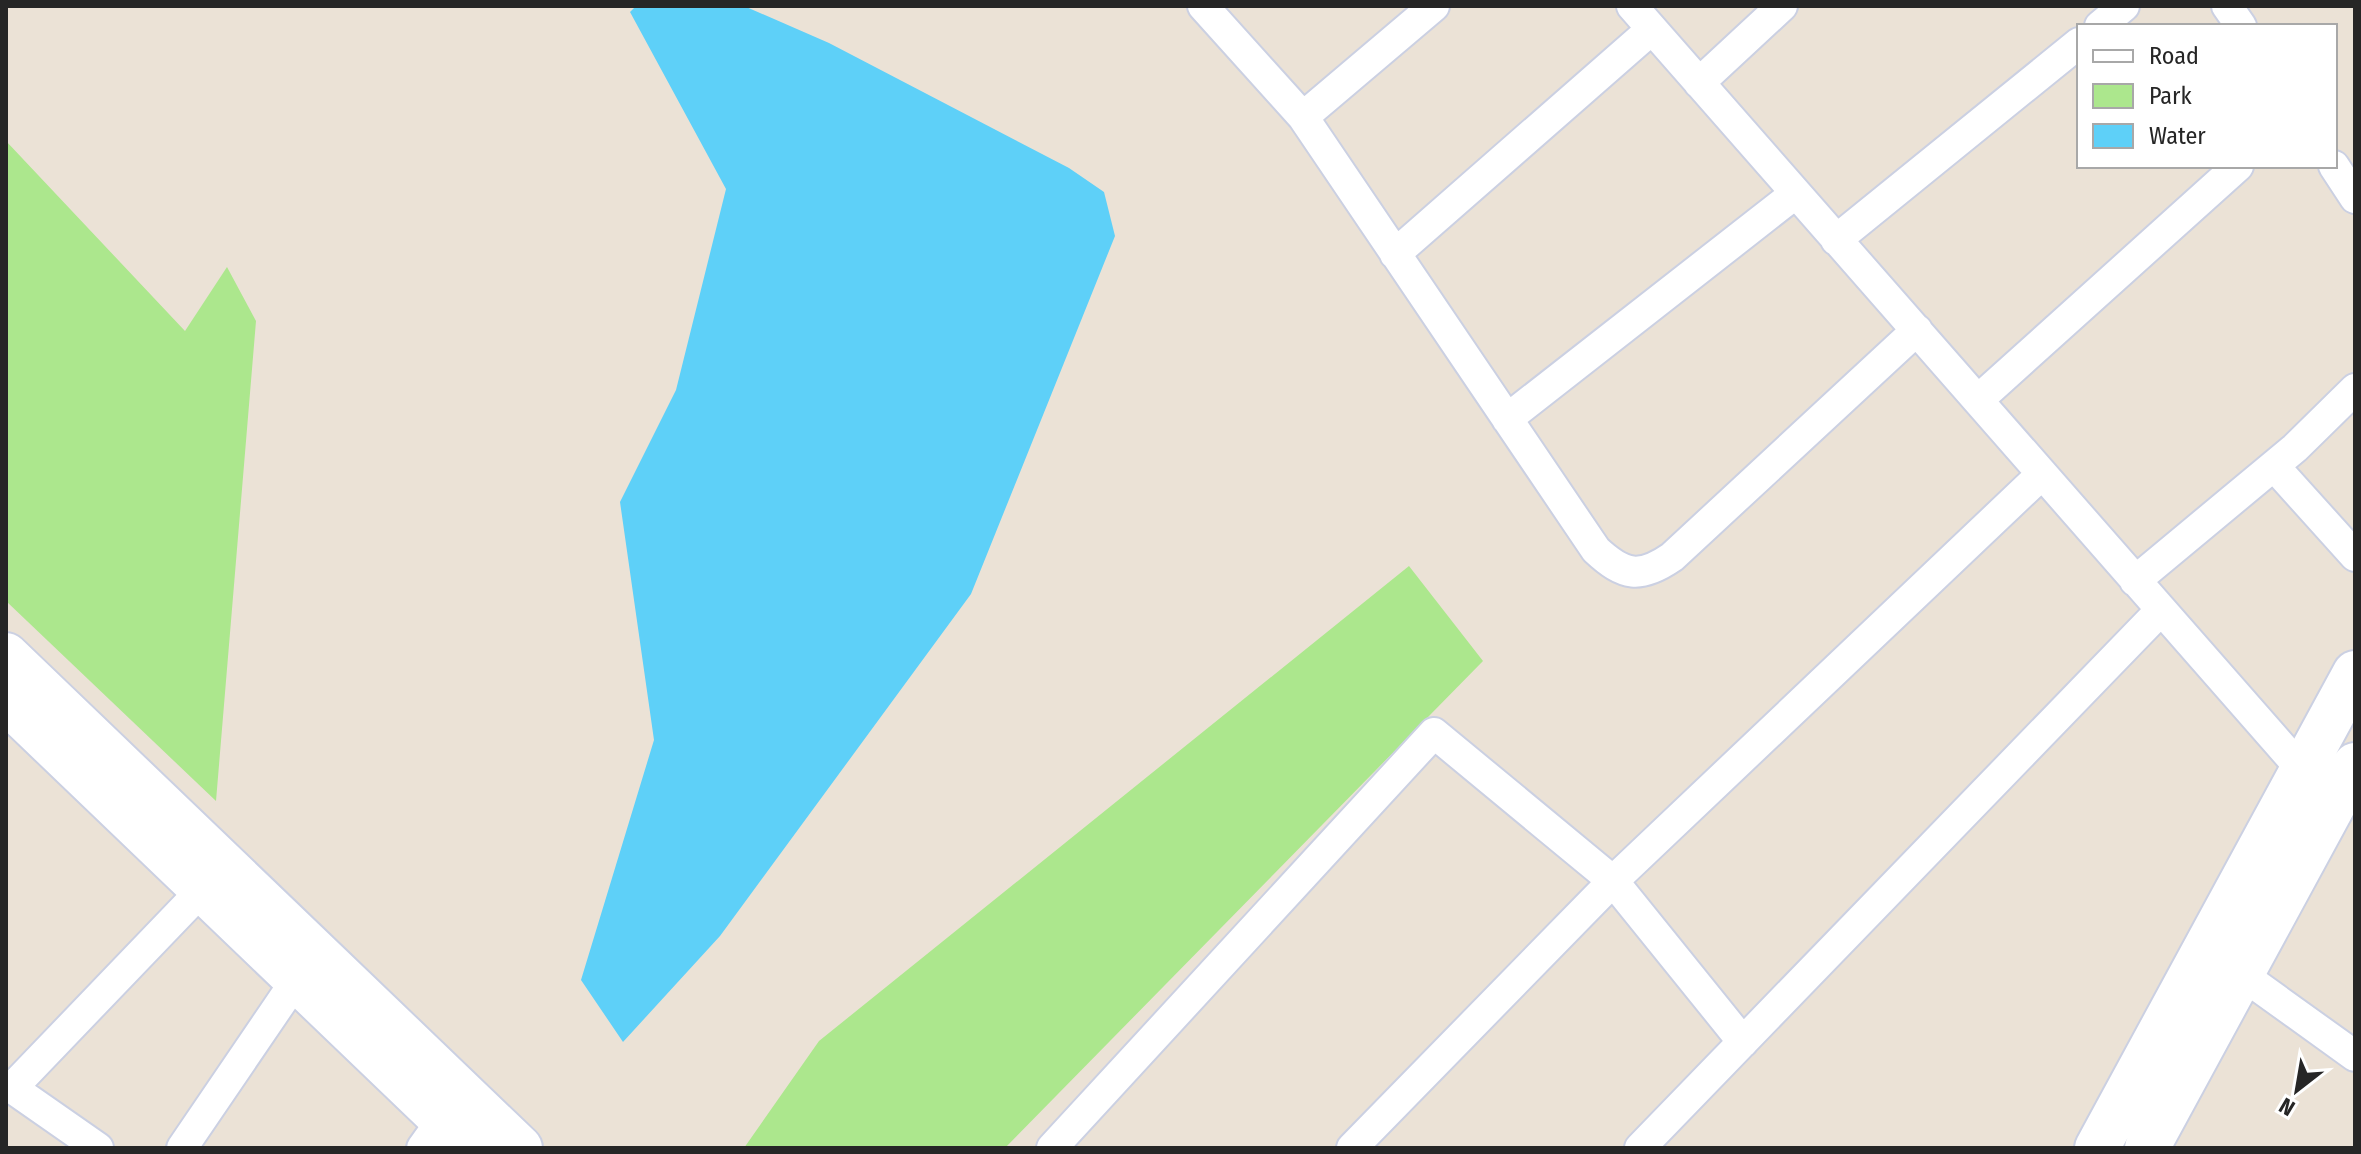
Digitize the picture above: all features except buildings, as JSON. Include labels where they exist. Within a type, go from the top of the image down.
[{"type":"street","points":[[1203,6],[1303,117],[1596,550],[1613,565],[1634,573],[1654,570],[1672,557],[1917,330]]},
{"type":"street","points":[[1303,117],[1434,6]]},
{"type":"street","points":[[1632,6],[2302,770]]},
{"type":"street","points":[[1699,83],[1782,6]]},
{"type":"street","points":[[2102,24],[2124,6]]},
{"type":"street","points":[[2227,6],[2240,24]]},
{"type":"street","points":[[1395,254],[1652,29]]},
{"type":"street","points":[[1836,240],[2077,45]]},
{"type":"street","points":[[1978,400],[2236,168]]},
{"type":"street","points":[[2335,168],[2355,198]]},
{"type":"street","points":[[1507,419],[1796,193]]},
{"type":"street","points":[[2135,581],[2274,466],[2355,389]]},
{"type":"street","points":[[2274,466],[2355,556]]},
{"type":"street","points":[[1352,1148],[1613,881],[2042,474]]},
{"type":"street","points":[[1640,1148],[2161,610]]},
{"type":"street","points":[[6,655],[520,1148]]},
{"type":"street","points":[[2097,1148],[2302,770],[2343,725],[2355,673]]},
{"type":"street","points":[[6,701],[297,979],[445,1139]]},
{"type":"street","points":[[1052,1148],[1434,733],[1613,881],[1743,1042]]},
{"type":"street","points":[[2147,1148],[2355,765]]},
{"type":"street","points":[[98,1148],[12,1088],[203,889]]},
{"type":"street","points":[[2241,974],[2355,1056]]},
{"type":"street","points":[[182,1148],[297,979]]},
{"type":"green space","points":[[6,141],[185,331],[227,267],[256,321],[216,801],[6,601]]},
{"type":"green space","points":[[1409,566],[1483,661],[1005,1148],[744,1148],[819,1041]]},
{"type":"water","points":[[636,6],[744,6],[829,43],[1069,168],[1104,192],[1115,236],[971,594],[720,936],[623,1042],[581,980],[654,740],[620,502],[676,390],[726,189],[630,12]]}]
